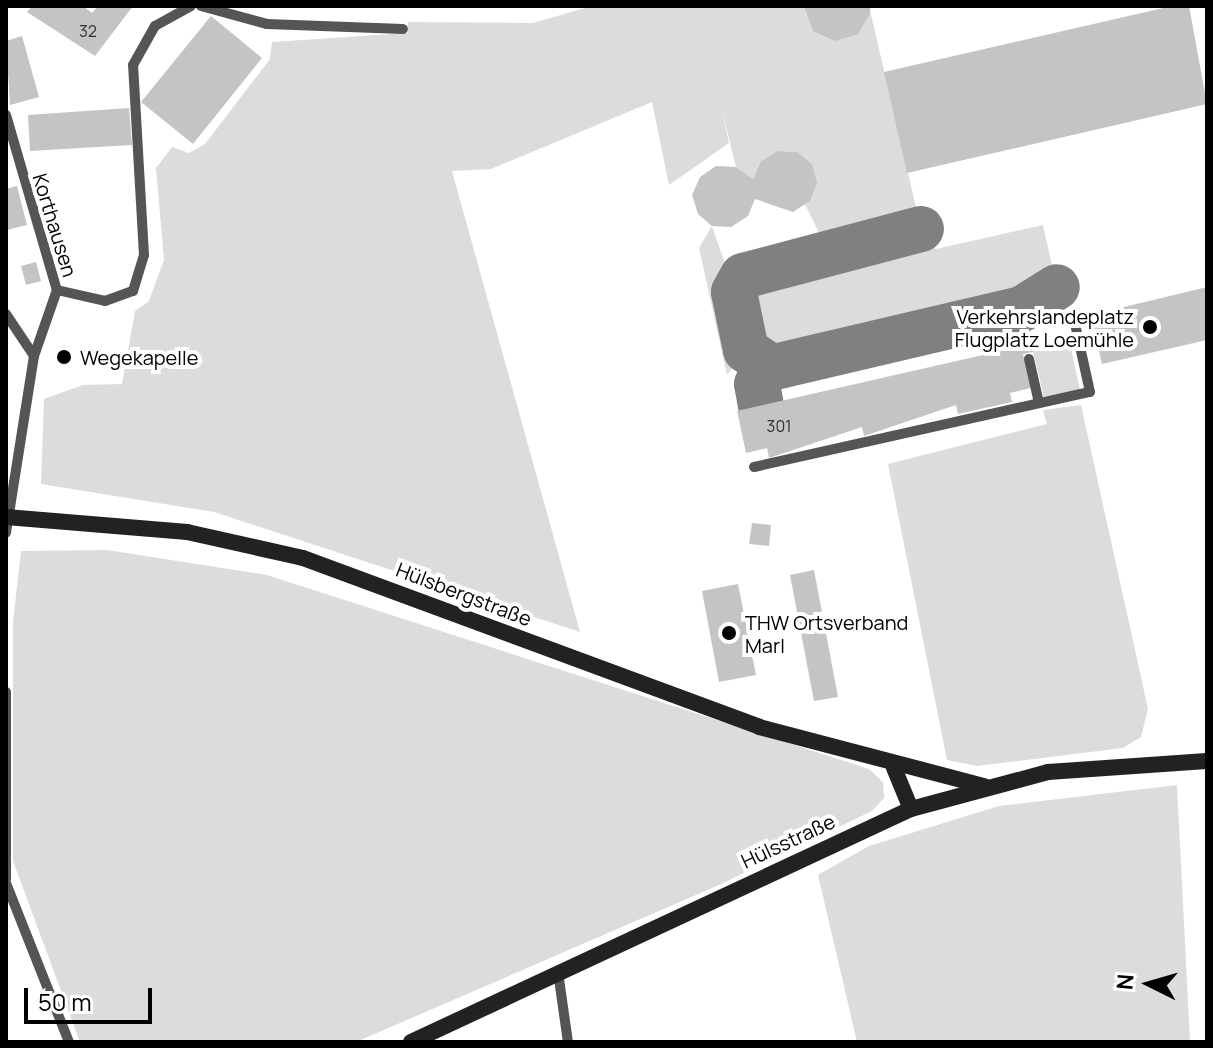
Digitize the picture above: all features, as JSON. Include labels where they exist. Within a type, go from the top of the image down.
[{"type":"street","name":"Hülsbergstraße","points":[[8,516],[187,532],[303,558],[759,727],[894,768],[920,767],[984,786]]},
{"type":"street","name":"Hülsstraße","points":[[411,1042],[911,809],[984,786],[1096,765],[1207,761]]},
{"type":"street","points":[[894,768],[911,809]]},
{"type":"lane","points":[[57,290],[105,301],[133,291],[144,255],[133,65],[155,26],[191,6]]},
{"type":"lane","points":[[201,6],[267,24],[403,29]]},
{"type":"lane","name":"Korthausen","points":[[6,115],[57,290],[34,356],[6,533]]},
{"type":"lane","points":[[6,314],[34,356]]},
{"type":"lane","points":[[754,467],[1090,392],[1074,319]]},
{"type":"lane","points":[[1029,359],[1039,403]]},
{"type":"lane","points":[[6,692],[6,881],[69,1042]]},
{"type":"lane","points":[[558,972],[568,1042]]},
{"type":"shaded area","points":[[592,6],[869,6],[919,220],[822,239],[805,204],[797,152],[777,151],[761,161],[753,179],[736,167],[721,106],[729,143],[669,185],[652,102],[491,169],[452,171],[580,632],[214,512],[41,484],[44,399],[83,385],[122,384],[135,311],[149,301],[164,260],[156,168],[172,147],[189,153],[205,144],[270,59],[272,42],[408,33],[408,22],[533,23]]},
{"type":"shaded area","points":[[1043,225],[1053,270],[1026,293],[774,351],[753,336],[744,295],[759,279],[923,239],[936,249]]},
{"type":"shaded area","points":[[712,226],[729,275],[723,298],[739,359],[727,375],[699,248]]},
{"type":"shaded area","points":[[1070,344],[1080,390],[1044,397],[1033,352]]},
{"type":"shaded area","points":[[1081,405],[1148,709],[1141,737],[1123,748],[977,766],[947,760],[888,464],[1047,424],[1043,410]]},
{"type":"shaded area","points":[[107,550],[267,575],[869,769],[883,782],[884,798],[872,811],[719,885],[356,1042],[80,1042],[13,861],[13,622],[21,551]]},
{"type":"shaded area","points":[[1177,785],[1190,1042],[857,1042],[818,875],[869,846],[999,806]]},
{"type":"building","points":[[32,6],[83,6],[92,13],[98,6],[133,6],[95,56],[27,12]]},
{"type":"building","points":[[804,6],[870,6],[870,13],[858,34],[835,41],[813,31]]},
{"type":"building","points":[[1172,6],[1189,6],[1207,104],[907,173],[884,72]]},
{"type":"building","points":[[211,16],[262,58],[193,144],[141,102]]},
{"type":"building","points":[[22,36],[39,97],[10,105],[6,41]]},
{"type":"building","points":[[129,108],[132,145],[30,151],[28,115]]},
{"type":"building","points":[[777,151],[797,152],[812,164],[817,183],[810,201],[793,212],[755,199],[748,216],[731,227],[712,226],[698,214],[692,195],[700,177],[716,166],[736,167],[753,179],[761,161]]},
{"type":"building","points":[[17,186],[27,225],[7,230],[6,189]]},
{"type":"building","points":[[36,262],[41,281],[26,285],[21,266]]},
{"type":"building","name":"Verkehrslandeplatz Flugplatz Loemühle","points":[[1207,287],[1207,340],[1102,364],[1091,315]]},
{"type":"building","points":[[1035,343],[1037,351],[1023,354],[1031,388],[1010,393],[1012,402],[958,414],[956,405],[864,436],[862,427],[769,458],[767,448],[746,453],[737,411]]},
{"type":"building","points":[[752,523],[771,525],[769,546],[749,544]]},
{"type":"building","points":[[814,570],[838,697],[814,701],[790,575]]},
{"type":"building","name":"THW Ortsverband Marl","points":[[738,584],[756,675],[719,682],[702,591]]},
{"type":"taxiway","points":[[771,367],[746,350],[734,292],[743,276],[921,229]]},
{"type":"taxiway","points":[[761,406],[757,384],[766,369],[1022,309],[1057,287]]},
{"type":"place","name":"Verkehrslandeplatz Flugplatz Loemühle","points":[[1150,327]]},
{"type":"place","name":"Wegekapelle","points":[[64,357]]},
{"type":"place","name":"THW Ortsverband Marl","points":[[729,633]]}]
